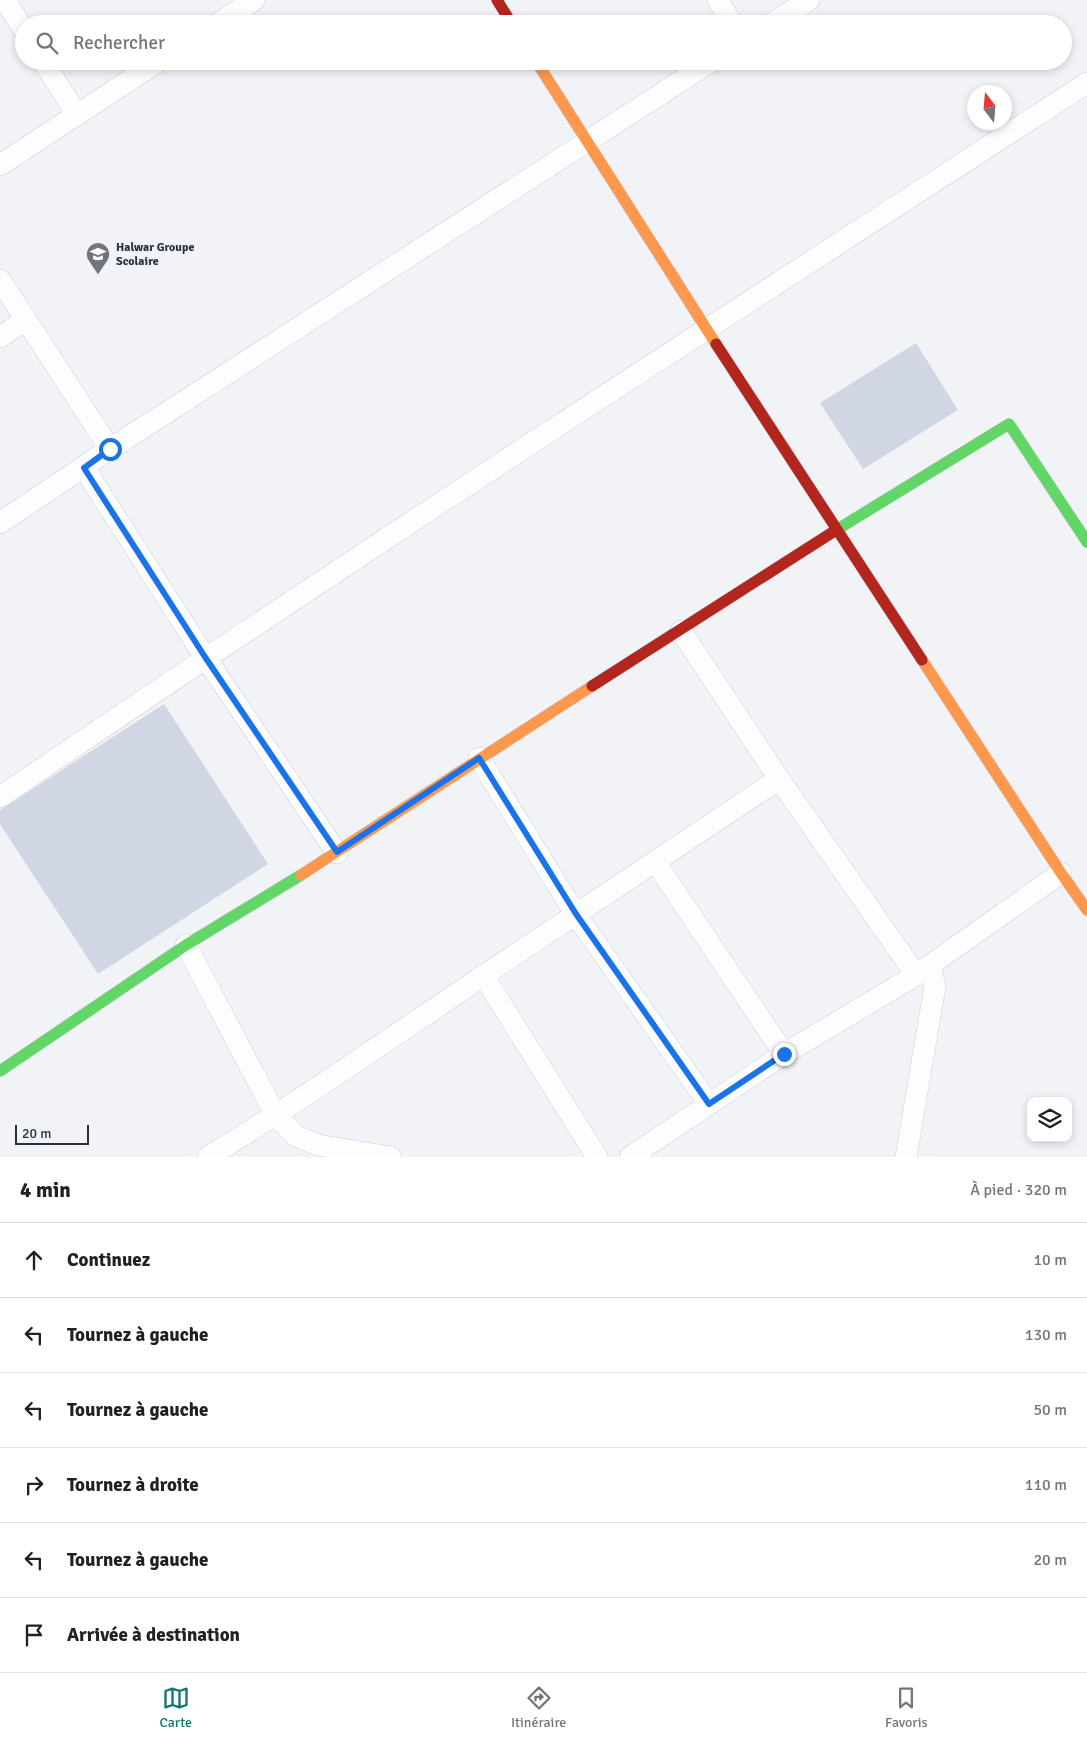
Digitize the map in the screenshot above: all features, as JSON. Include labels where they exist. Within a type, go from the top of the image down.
[{"type":"street","points":[[5,0],[15,16]]},
{"type":"street","points":[[231,15],[254,0]]},
{"type":"street","points":[[497,0],[506,15]]},
{"type":"street","points":[[718,0],[727,15]]},
{"type":"street","points":[[785,15],[809,0]]},
{"type":"street","points":[[49,70],[77,115]]},
{"type":"street","points":[[0,165],[145,70]]},
{"type":"street","points":[[542,70],[706,328],[1087,910]]},
{"type":"street","points":[[0,523],[110,449],[698,70]]},
{"type":"street","points":[[0,797],[205,657],[706,328],[1087,82]]},
{"type":"street","points":[[0,280],[110,449]]},
{"type":"street","points":[[0,337],[26,320]]},
{"type":"street","points":[[0,1071],[186,945],[337,852],[479,758],[1009,424],[1087,542]]},
{"type":"street","points":[[84,468],[205,657],[337,852]]},
{"type":"street","points":[[681,631],[779,778],[935,986],[906,1157]]},
{"type":"street","points":[[479,758],[576,914],[709,1104]]},
{"type":"street","points":[[208,1157],[276,1116],[483,975],[656,863],[779,778]]},
{"type":"street","points":[[656,863],[784,1054]]},
{"type":"street","points":[[630,1157],[784,1054],[923,971],[1061,873]]},
{"type":"street","points":[[186,945],[276,1116],[296,1136],[318,1145],[391,1157]]},
{"type":"street","points":[[483,975],[597,1157]]},
{"type":"shaded area","points":[[916,343],[958,410],[863,469],[820,403]]},
{"type":"shaded area","points":[[164,704],[268,864],[98,974],[0,824],[0,810]]},
{"type":"traffic: fast","points":[[833,532],[1009,424],[1087,542]]},
{"type":"traffic: fast","points":[[0,1071],[186,945],[301,875]]},
{"type":"traffic: slow","points":[[542,70],[716,344]]},
{"type":"traffic: slow","points":[[922,660],[1087,910]]},
{"type":"traffic: slow","points":[[301,875],[592,686]]},
{"type":"traffic: jam","points":[[497,0],[506,15]]},
{"type":"traffic: jam","points":[[716,344],[922,660]]},
{"type":"traffic: jam","points":[[592,686],[833,532]]},
{"type":"place","name":"Halwar Groupe Scolaire","points":[[98,275]]},
{"type":"route","points":[[110,449],[84,468],[205,657],[337,852],[479,758],[576,914],[709,1104],[784,1054]]}]
